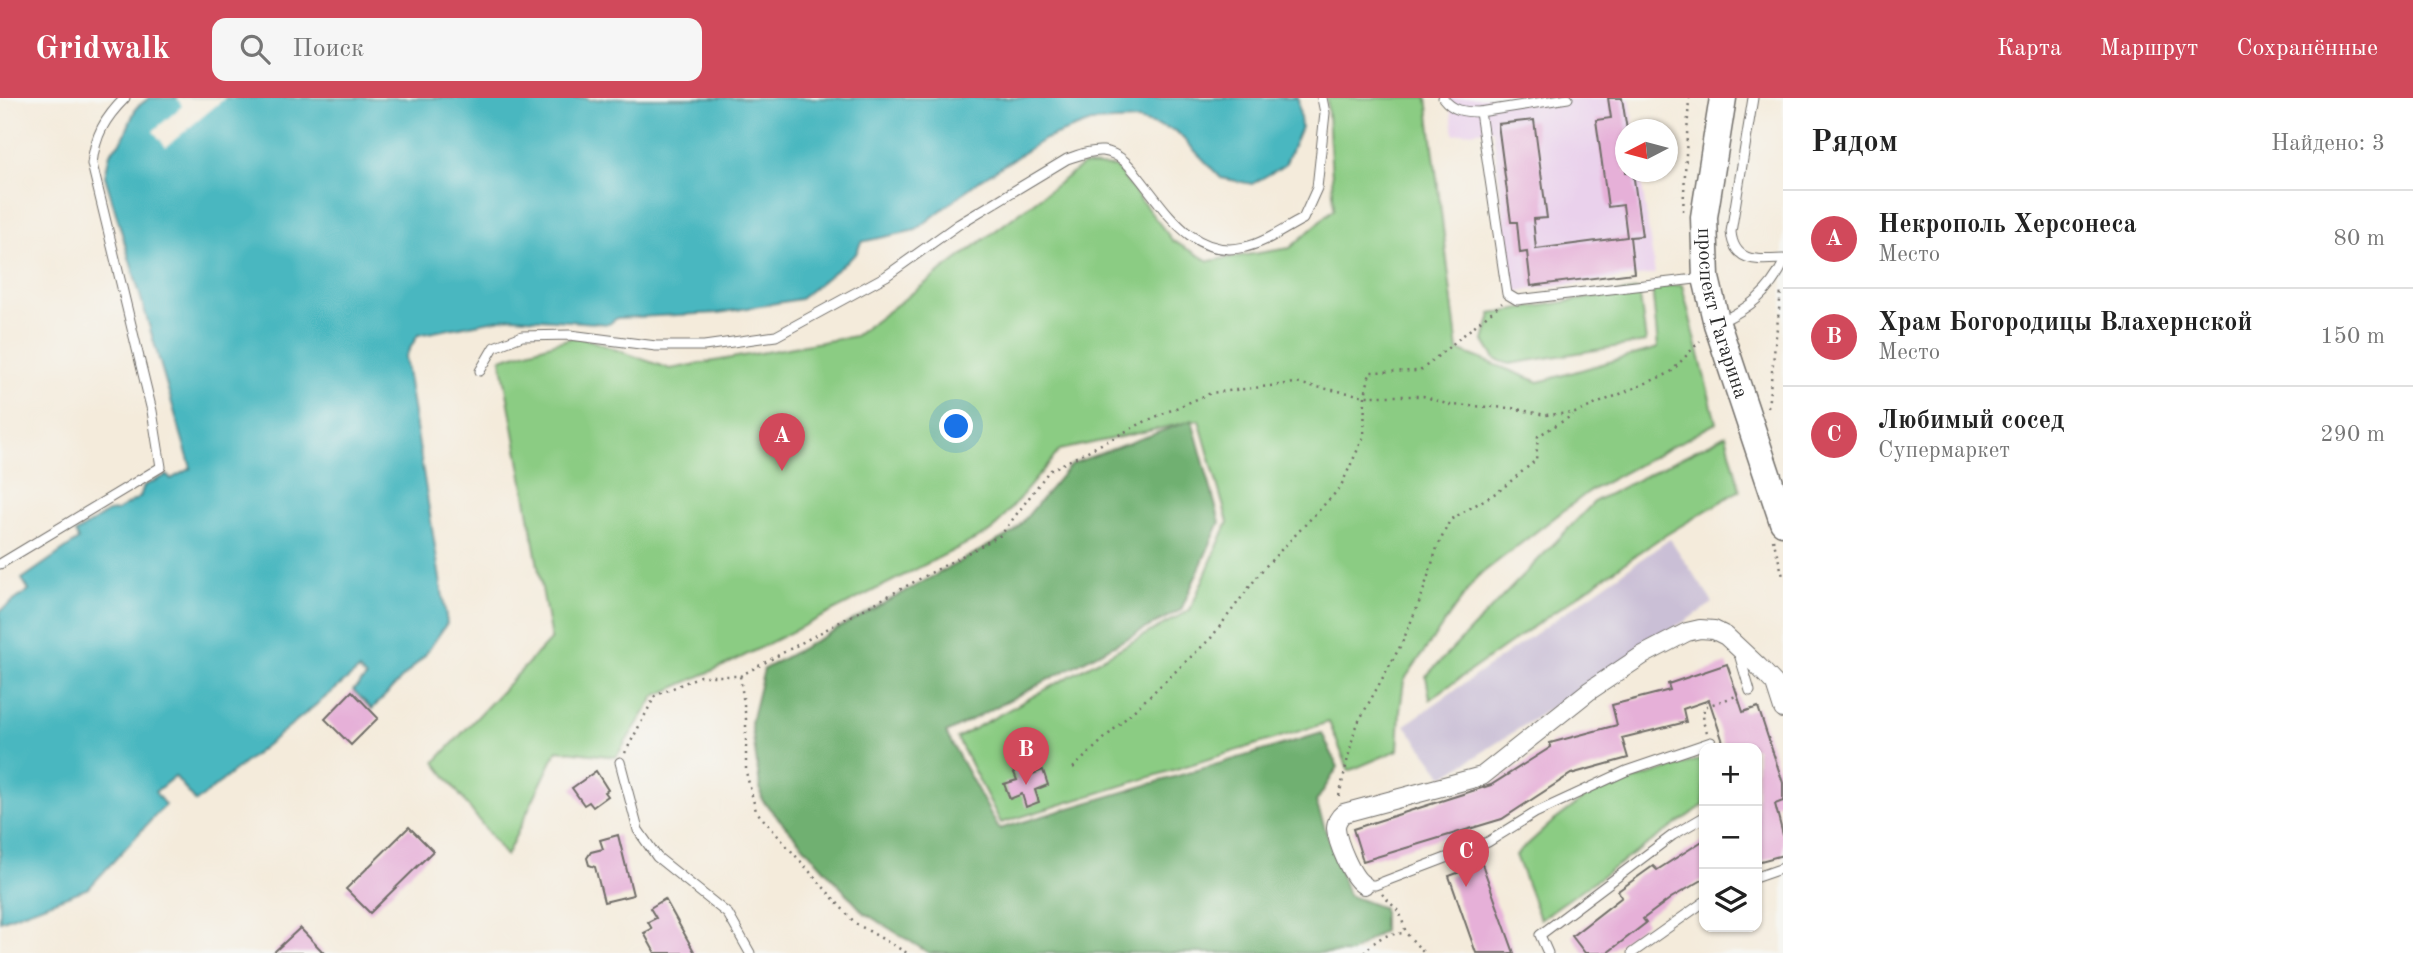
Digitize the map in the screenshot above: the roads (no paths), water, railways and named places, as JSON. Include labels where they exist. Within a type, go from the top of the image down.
[{"type":"main road","name":"проспект Гагарина","points":[[1723,98],[1704,217],[1706,278],[1717,324],[1783,522]]},
{"type":"street","points":[[1369,885],[1352,875],[1336,830],[1338,820],[1344,813],[1482,775],[1589,691],[1643,655],[1676,638],[1700,629],[1714,630],[1726,636],[1774,684],[1783,709]]},
{"type":"lane","points":[[0,564],[161,467],[152,411],[92,164],[94,142],[111,112],[125,98]]},
{"type":"lane","points":[[481,371],[494,347],[522,336],[570,335],[656,346],[704,346],[776,336],[886,276],[959,225],[1067,159],[1084,152],[1105,151],[1126,161],[1181,230],[1200,243],[1221,250],[1247,247],[1303,219],[1317,188],[1325,113],[1322,98]]},
{"type":"lane","points":[[1443,98],[1455,109],[1464,112],[1480,112],[1568,98]]},
{"type":"lane","points":[[1717,324],[1757,301],[1774,282],[1783,261],[1749,258],[1736,248],[1732,240],[1731,232],[1753,98]]},
{"type":"lane","points":[[1480,112],[1504,286],[1510,297],[1517,300],[1706,278]]},
{"type":"lane","points":[[1736,645],[1750,691]]},
{"type":"lane","points":[[1369,885],[1488,842],[1535,813],[1626,771],[1699,749]]},
{"type":"lane","points":[[620,762],[638,830],[657,857],[728,914],[750,953]]},
{"type":"lane","points":[[1548,953],[1540,934],[1673,835],[1699,820]]},
{"type":"lane","points":[[1762,875],[1783,868]]},
{"type":"lane","points":[[1632,953],[1699,906]]},
{"type":"water","points":[[149,98],[1298,98],[1301,127],[1285,165],[1252,184],[1221,178],[1176,131],[1138,120],[1091,122],[1045,139],[977,182],[916,230],[861,242],[856,254],[800,299],[719,313],[617,318],[609,324],[512,317],[418,335],[405,357],[447,623],[425,655],[372,709],[353,690],[366,678],[359,670],[196,802],[175,776],[155,792],[165,805],[89,888],[0,921],[0,611],[29,590],[22,579],[78,540],[76,533],[108,512],[116,511],[140,497],[144,486],[167,475],[171,479],[191,468],[105,176],[110,153],[123,139],[136,108]]},
{"type":"place","name":"Некрополь Херсонеса","points":[[782,471]]},
{"type":"place","name":"Храм Богородицы Влахернской","points":[[1026,785]]},
{"type":"place","name":"Любимый сосед","points":[[1466,887]]}]
